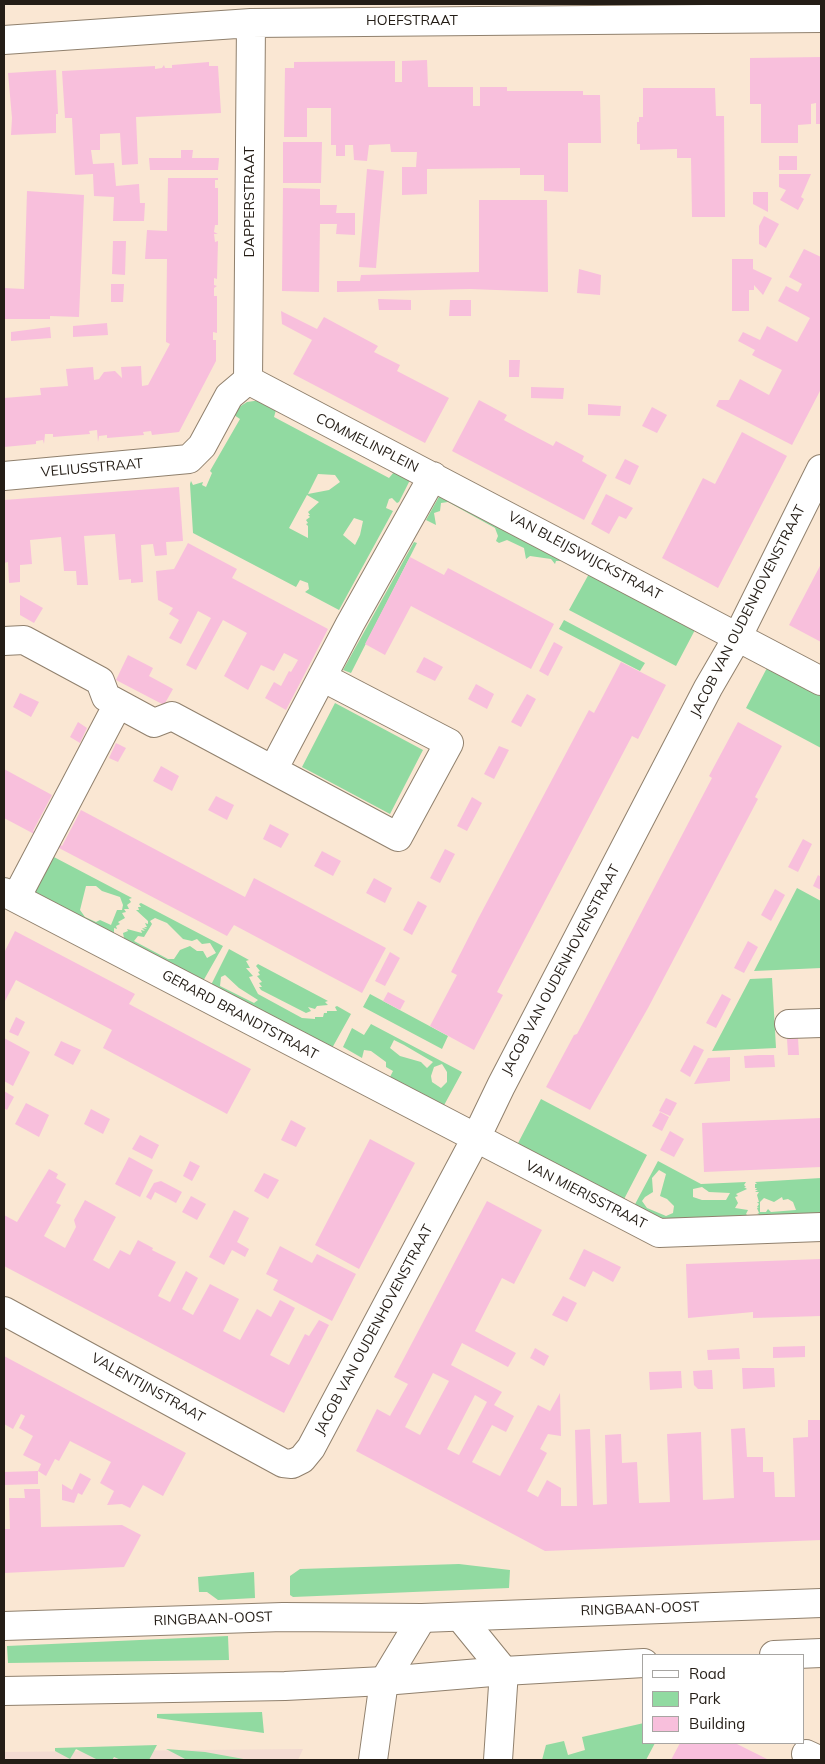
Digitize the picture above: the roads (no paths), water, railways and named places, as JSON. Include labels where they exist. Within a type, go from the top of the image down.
[{"type":"street","name":"HOEFSTRAAT","points":[[4,40],[251,23],[821,18]]},
{"type":"street","name":"DAPPERSTRAAT","points":[[248,380],[251,23]]},
{"type":"street","name":"VELIUSSTRAAT","points":[[4,476],[181,461],[195,454],[228,396],[248,380]]},
{"type":"street","name":"COMMELINPLEIN","points":[[248,380],[433,476],[350,624],[273,770]]},
{"type":"street","name":"JACOB VAN OUDENHOVENSTRAAT","points":[[292,1464],[302,1459],[311,1448],[476,1138],[708,688],[737,638],[821,469]]},
{"type":"street","name":"VAN BLEIJSWIJCKSTRAAT","points":[[433,476],[821,681]]},
{"type":"street","points":[[4,641],[24,640],[100,681],[106,697],[154,723],[172,716],[398,837],[449,743],[322,677]]},
{"type":"street","points":[[10,895],[118,704]]},
{"type":"street","name":"GERARD BRANDTSTRAAT","points":[[10,895],[476,1138]]},
{"type":"street","points":[[789,1024],[821,1022]]},
{"type":"street","name":"VAN MIERISSTRAAT","points":[[476,1138],[659,1233],[821,1227]]},
{"type":"street","name":"VALENTIJNSTRAAT","points":[[4,1311],[276,1460],[292,1464]]},
{"type":"street","name":"RINGBAAN-OOST","points":[[4,1626],[283,1617],[422,1618],[821,1603]]},
{"type":"street","points":[[460,1616],[504,1671],[498,1760]]},
{"type":"street","points":[[373,1760],[384,1681],[422,1618]]},
{"type":"street","points":[[790,1654],[821,1652]]},
{"type":"street","points":[[4,1691],[285,1686],[642,1663]]}]
